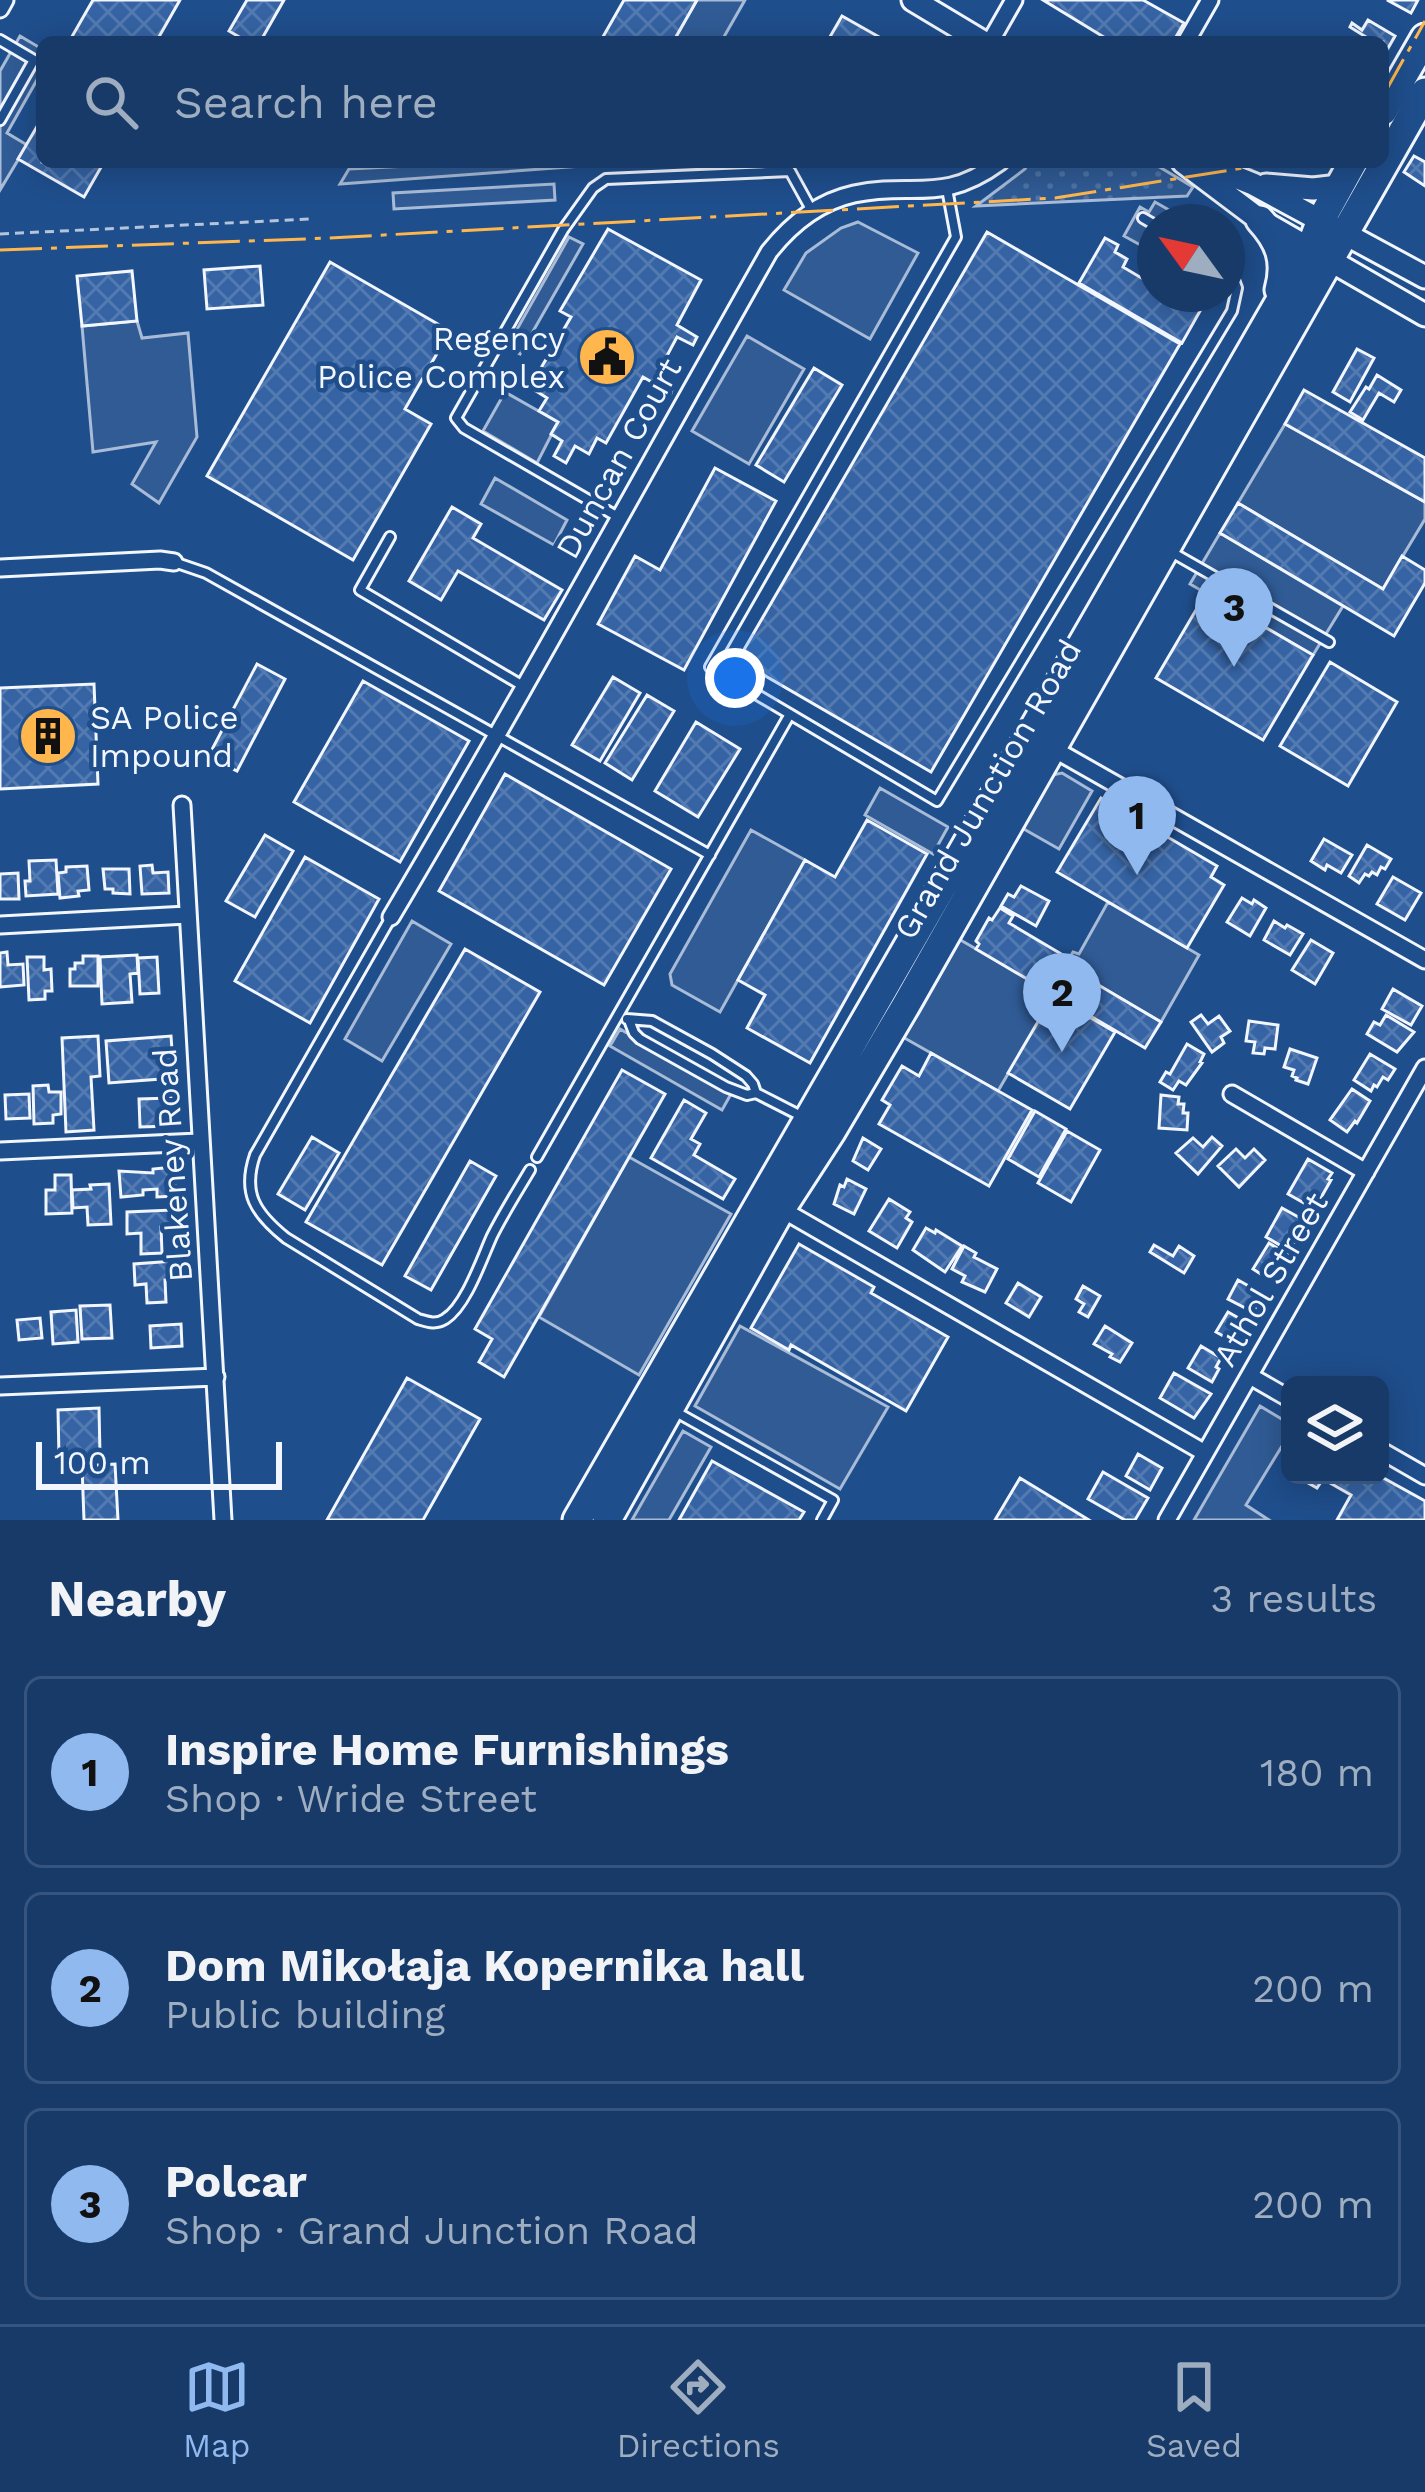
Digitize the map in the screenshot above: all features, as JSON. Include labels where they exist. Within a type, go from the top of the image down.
[{"type":"highway","points":[[1389,92],[1425,38]]},
{"type":"highway","name":"Grand Junction Road","points":[[1389,145],[1425,92]]},
{"type":"highway","name":"Grand Junction Road","points":[[607,1520],[670,1408],[810,1121],[1166,549],[1309,298],[1333,227],[1373,168]]},
{"type":"highway","name":"Grand Junction Road","points":[[1333,227],[1346,174]]},
{"type":"highway","points":[[1260,220],[1282,251],[1284,274],[1274,312]]},
{"type":"highway","name":"Grand Junction Road","points":[[578,1520],[771,1204],[906,1005],[1274,312],[1320,255]]},
{"type":"main road","points":[[913,0],[976,36]]},
{"type":"main road","points":[[1191,168],[1260,220],[1425,315]]},
{"type":"main road","points":[[1213,168],[1253,184],[1425,277]]},
{"type":"main road","points":[[1253,184],[1312,189],[1346,174]]},
{"type":"main road","points":[[1309,298],[1323,286],[1343,280],[1387,293]]},
{"type":"street","points":[[0,9],[5,0]]},
{"type":"street","points":[[991,36],[1014,0]]},
{"type":"street","points":[[1189,36],[1210,0]]},
{"type":"street","name":"Duncan Court","points":[[391,917],[769,252],[785,232],[812,211],[854,194],[947,189],[991,168]]},
{"type":"street","points":[[0,568],[173,562]]},
{"type":"street","points":[[1042,742],[1425,960]]},
{"type":"street","name":"Blakeney Road","points":[[182,806],[223,1520]]},
{"type":"street","points":[[0,925],[187,915]]},
{"type":"street","name":"Athol Street","points":[[1167,1520],[1425,1068]]},
{"type":"street","points":[[1232,1094],[1366,1172]]},
{"type":"street","points":[[0,1151],[200,1142]]},
{"type":"street","points":[[771,1204],[1205,1453]]},
{"type":"street","points":[[1250,1376],[1281,1394]]},
{"type":"street","points":[[0,1387],[216,1377]]},
{"type":"street","points":[[1389,1455],[1425,1476]]},
{"type":"lane","points":[[0,40],[34,61],[0,120]]},
{"type":"lane","points":[[618,517],[464,428],[456,418],[563,230],[593,188],[606,179],[790,171],[812,211]]},
{"type":"lane","points":[[947,189],[956,237],[710,667],[937,801],[1231,312]]},
{"type":"lane","points":[[390,537],[360,590],[525,687]]},
{"type":"lane","points":[[1166,549],[1329,641]]},
{"type":"lane","points":[[173,562],[206,573],[710,855]]},
{"type":"lane","points":[[537,1157],[624,1018],[790,714]]},
{"type":"lane","points":[[391,917],[255,1155],[249,1172],[250,1196],[270,1226],[286,1238],[418,1319],[434,1323],[453,1312],[530,1169]]},
{"type":"lane","points":[[624,1018],[652,1021],[712,1054],[746,1076],[756,1093]]},
{"type":"lane","points":[[624,1018],[640,1039],[726,1087],[747,1095],[756,1093],[810,1121]]},
{"type":"lane","points":[[670,1408],[833,1500],[822,1520]]},
{"type":"path","points":[[0,234],[310,219]]},
{"type":"shaded area","points":[[697,0],[745,0],[724,36],[676,36]]},
{"type":"shaded area","points":[[20,36],[36,45],[36,82],[7,133],[27,145],[0,190],[0,71]]},
{"type":"shaded area","points":[[369,168],[556,168],[340,184],[349,169]]},
{"type":"shaded area","points":[[1161,168],[1193,187],[1187,196],[976,206],[1025,169]]},
{"type":"shaded area","points":[[554,184],[555,200],[394,209],[393,193]]},
{"type":"shaded area","points":[[1137,212],[1137,243],[1124,236]]},
{"type":"shaded area","points":[[858,222],[918,253],[870,339],[784,290],[806,253]]},
{"type":"shaded area","points":[[569,237],[583,244],[520,354],[507,347]]},
{"type":"shaded area","points":[[137,321],[142,338],[188,333],[197,437],[159,503],[132,484],[156,442],[93,452],[82,326]]},
{"type":"shaded area","points":[[747,336],[804,369],[749,464],[692,431]]},
{"type":"shaded area","points":[[505,392],[558,422],[537,463],[483,431]]},
{"type":"shaded area","points":[[1285,424],[1425,502],[1425,519],[1383,589],[1238,503]]},
{"type":"shaded area","points":[[495,478],[567,520],[554,545],[481,504]]},
{"type":"shaded area","points":[[1220,533],[1343,606],[1313,655],[1190,584]]},
{"type":"shaded area","points":[[1062,773],[1092,791],[1059,849],[1022,828],[1052,775]]},
{"type":"shaded area","points":[[880,788],[948,827],[933,854],[865,815]]},
{"type":"shaded area","points":[[751,830],[805,860],[720,1012],[672,985],[670,974]]},
{"type":"shaded area","points":[[1108,902],[1199,955],[1161,1022],[1091,981],[1075,1007],[1053,997],[998,1091],[901,1036],[957,938],[1049,991],[1073,952],[1079,954]]},
{"type":"shaded area","points":[[412,921],[451,944],[382,1061],[345,1039]]},
{"type":"shaded area","points":[[620,1029],[731,1094],[722,1110],[610,1046]]},
{"type":"shaded area","points":[[629,1157],[731,1214],[639,1375],[539,1317]]},
{"type":"shaded area","points":[[740,1326],[888,1407],[840,1489],[695,1406]]},
{"type":"shaded area","points":[[1260,1406],[1281,1419],[1281,1448],[1246,1505],[1269,1520],[1194,1520]]},
{"type":"shaded area","points":[[683,1431],[711,1447],[669,1520],[632,1520]]},
{"type":"building","points":[[93,0],[180,0],[159,36],[72,36]]},
{"type":"building","points":[[247,0],[284,0],[263,36],[238,36],[229,31]]},
{"type":"building","points":[[624,0],[697,0],[676,36],[603,36]]},
{"type":"building","points":[[1043,0],[1143,0],[1184,23],[1176,36],[1102,36]]},
{"type":"building","points":[[1387,0],[1418,0],[1411,13]]},
{"type":"building","points":[[842,16],[877,36],[830,36]]},
{"type":"building","points":[[1368,20],[1395,36],[1389,46],[1389,36],[1364,36],[1350,27],[1352,23],[1362,30]]},
{"type":"building","points":[[36,128],[36,168],[101,168],[84,197],[18,159]]},
{"type":"building","points":[[1414,156],[1425,162],[1425,186],[1404,172]]},
{"type":"building","name":"Regency Police Complex","points":[[608,229],[701,280],[677,325],[697,337],[693,345],[677,337],[654,380],[671,393],[643,377],[606,443],[597,438],[589,454],[575,446],[566,463],[554,456],[562,441],[551,434],[558,422],[539,411],[547,398],[536,391],[547,371],[541,368],[571,317],[560,311]]},
{"type":"building","points":[[987,232],[1180,344],[931,772],[738,660]]},
{"type":"building","points":[[1105,238],[1118,245],[1115,252],[1127,259],[1123,267],[1137,275],[1137,312],[1200,312],[1182,343],[1079,283]]},
{"type":"building","points":[[330,262],[450,331],[405,409],[431,424],[353,560],[207,476]]},
{"type":"building","points":[[260,266],[263,305],[207,309],[204,270]]},
{"type":"building","points":[[132,271],[137,321],[82,326],[77,276]]},
{"type":"building","points":[[1357,349],[1374,358],[1350,402],[1333,392]]},
{"type":"building","points":[[814,368],[842,385],[784,482],[756,465]]},
{"type":"building","points":[[1377,375],[1401,390],[1394,402],[1379,393],[1363,420],[1350,412]]},
{"type":"building","points":[[1304,390],[1425,458],[1425,502],[1285,424]]},
{"type":"building","points":[[715,468],[776,501],[684,670],[598,624],[635,556],[660,570]]},
{"type":"building","points":[[1238,503],[1383,589],[1402,556],[1425,570],[1425,583],[1394,636],[1220,533]]},
{"type":"building","points":[[452,507],[481,524],[473,538],[562,590],[544,620],[458,571],[441,600],[409,581]]},
{"type":"building","points":[[1206,593],[1313,655],[1263,740],[1156,678]]},
{"type":"building","points":[[1330,662],[1397,702],[1348,786],[1280,746]]},
{"type":"building","points":[[257,664],[285,679],[237,771],[208,757]]},
{"type":"building","points":[[613,677],[640,693],[600,761],[572,745]]},
{"type":"building","points":[[363,681],[469,741],[400,862],[294,802]]},
{"type":"building","name":"SA Police Impound","points":[[94,684],[98,784],[0,789],[0,688]]},
{"type":"building","points":[[647,695],[674,711],[632,780],[605,763]]},
{"type":"building","points":[[696,722],[740,749],[698,817],[655,791]]},
{"type":"building","points":[[505,774],[671,869],[604,985],[439,891]]},
{"type":"building","points":[[1101,798],[1217,866],[1211,877],[1224,885],[1187,948],[1057,872]]},
{"type":"building","points":[[867,820],[927,854],[810,1063],[747,1028],[765,995],[738,980],[805,860],[835,877]]},
{"type":"building","points":[[265,835],[293,851],[255,917],[226,901]]},
{"type":"building","points":[[1324,839],[1352,855],[1341,873],[1311,861]]},
{"type":"building","points":[[1367,845],[1391,859],[1377,875],[1365,874],[1359,883],[1349,876]]},
{"type":"building","points":[[305,857],[379,899],[310,1023],[235,981]]},
{"type":"building","points":[[56,860],[58,894],[26,896],[29,861]]},
{"type":"building","points":[[152,865],[153,873],[168,872],[169,893],[142,894],[140,866]]},
{"type":"building","points":[[87,866],[89,890],[60,898],[58,873],[66,872],[66,867]]},
{"type":"building","points":[[103,869],[129,869],[130,894],[105,889]]},
{"type":"building","points":[[18,873],[19,899],[0,899],[0,874]]},
{"type":"building","points":[[1393,877],[1421,893],[1405,920],[1377,904]]},
{"type":"building","points":[[1021,886],[1049,901],[1036,926],[1001,906]]},
{"type":"building","points":[[1242,898],[1266,908],[1250,936],[1227,922]]},
{"type":"building","points":[[1000,908],[1013,916],[1009,923],[1068,958],[1049,992],[976,949],[989,918]]},
{"type":"building","points":[[1274,921],[1303,934],[1290,955],[1264,940]]},
{"type":"building","points":[[1311,940],[1333,953],[1315,984],[1292,970]]},
{"type":"building","points":[[465,949],[540,992],[382,1265],[306,1222]]},
{"type":"building","points":[[7,952],[8,965],[23,964],[24,985],[0,987],[0,953]]},
{"type":"building","points":[[137,955],[138,973],[130,974],[132,1002],[102,1004],[100,957]]},
{"type":"building","points":[[83,956],[98,956],[98,986],[70,986],[70,969],[83,963]]},
{"type":"building","points":[[27,957],[44,957],[44,970],[51,969],[52,991],[45,991],[45,999],[29,1000]]},
{"type":"building","points":[[157,957],[159,993],[140,994],[138,958]]},
{"type":"building","points":[[1090,980],[1161,1022],[1145,1048],[1075,1007]]},
{"type":"building","points":[[1393,989],[1422,1006],[1411,1025],[1382,1009]]},
{"type":"building","points":[[1053,996],[1115,1032],[1070,1109],[1008,1073]]},
{"type":"building","points":[[1201,1015],[1208,1024],[1219,1016],[1230,1031],[1212,1052],[1191,1022]]},
{"type":"building","points":[[1386,1015],[1414,1032],[1397,1052],[1367,1034]]},
{"type":"building","points":[[1249,1021],[1278,1025],[1275,1049],[1253,1053],[1255,1042],[1246,1041]]},
{"type":"building","points":[[98,1036],[100,1076],[91,1077],[94,1130],[66,1132],[62,1038]]},
{"type":"building","points":[[171,1036],[174,1078],[109,1083],[106,1041]]},
{"type":"building","points":[[1187,1044],[1204,1054],[1202,1063],[1186,1085],[1179,1081],[1173,1090],[1160,1082]]},
{"type":"building","points":[[1290,1049],[1317,1058],[1308,1084],[1296,1080],[1294,1070],[1284,1067]]},
{"type":"building","points":[[931,1053],[1032,1110],[989,1186],[879,1124],[890,1105],[882,1100],[902,1066],[919,1076]]},
{"type":"building","points":[[1370,1054],[1395,1069],[1371,1091],[1354,1080]]},
{"type":"building","points":[[622,1070],[665,1094],[504,1377],[479,1362],[492,1339],[475,1329]]},
{"type":"building","points":[[48,1085],[49,1092],[61,1092],[61,1114],[53,1115],[53,1123],[34,1124],[33,1086]]},
{"type":"building","points":[[1352,1089],[1370,1101],[1347,1132],[1330,1120]]},
{"type":"building","points":[[29,1094],[30,1118],[6,1119],[5,1095]]},
{"type":"building","points":[[1161,1095],[1179,1097],[1183,1113],[1188,1113],[1187,1130],[1159,1128]]},
{"type":"building","points":[[171,1098],[172,1126],[140,1127],[139,1099]]},
{"type":"building","points":[[684,1100],[706,1113],[691,1139],[700,1144],[694,1155],[735,1179],[723,1199],[651,1158]]},
{"type":"building","points":[[1035,1111],[1066,1129],[1039,1177],[1008,1159]]},
{"type":"building","points":[[1067,1131],[1100,1150],[1071,1202],[1038,1183]]},
{"type":"building","points":[[312,1137],[339,1153],[305,1210],[278,1194]]},
{"type":"building","points":[[1212,1137],[1222,1146],[1198,1174],[1176,1153],[1193,1138],[1203,1147]]},
{"type":"building","points":[[863,1138],[881,1149],[868,1170],[853,1161]]},
{"type":"building","points":[[1236,1149],[1245,1158],[1254,1149],[1265,1160],[1239,1187],[1218,1166]]},
{"type":"building","points":[[1308,1159],[1332,1173],[1319,1201],[1311,1207],[1288,1194]]},
{"type":"building","points":[[470,1161],[496,1176],[431,1290],[405,1276]]},
{"type":"building","points":[[174,1167],[176,1196],[157,1197],[157,1189],[121,1197],[119,1171],[153,1173],[153,1169]]},
{"type":"building","points":[[55,1175],[71,1175],[72,1213],[46,1214],[46,1190],[55,1190]]},
{"type":"building","points":[[847,1179],[866,1189],[854,1214],[834,1204]]},
{"type":"building","points":[[109,1184],[111,1224],[88,1225],[87,1207],[73,1208],[72,1190]]},
{"type":"building","points":[[889,1199],[910,1212],[906,1218],[912,1222],[897,1248],[869,1231]]},
{"type":"building","points":[[1282,1208],[1302,1219],[1294,1243],[1287,1239],[1283,1247],[1266,1237]]},
{"type":"building","points":[[172,1210],[172,1226],[161,1227],[162,1253],[141,1254],[141,1233],[127,1234],[127,1212]]},
{"type":"building","points":[[926,1228],[962,1246],[945,1272],[913,1250]]},
{"type":"building","points":[[1269,1243],[1291,1257],[1270,1280],[1253,1269]]},
{"type":"building","points":[[799,1244],[948,1337],[906,1411],[791,1345],[789,1350],[751,1328]]},
{"type":"building","points":[[1154,1245],[1173,1256],[1179,1246],[1194,1256],[1184,1273],[1150,1252]]},
{"type":"building","points":[[964,1246],[997,1269],[985,1292],[962,1282],[965,1276],[952,1269]]},
{"type":"building","points":[[174,1261],[175,1280],[165,1280],[166,1302],[147,1303],[146,1284],[135,1285],[134,1264]]},
{"type":"building","points":[[1238,1280],[1263,1294],[1253,1312],[1228,1299]]},
{"type":"building","points":[[1018,1283],[1041,1297],[1029,1317],[1006,1303]]},
{"type":"building","points":[[1083,1286],[1100,1296],[1088,1317],[1079,1312],[1084,1304],[1076,1299]]},
{"type":"building","points":[[110,1305],[112,1338],[82,1339],[80,1306]]},
{"type":"building","points":[[76,1310],[78,1342],[53,1344],[51,1312]]},
{"type":"building","points":[[1228,1312],[1244,1321],[1234,1342],[1216,1332]]},
{"type":"building","points":[[40,1318],[42,1338],[19,1340],[17,1320]]},
{"type":"building","points":[[181,1324],[182,1346],[151,1348],[150,1326]]},
{"type":"building","points":[[1105,1326],[1132,1343],[1120,1362],[1094,1344]]},
{"type":"building","points":[[1201,1346],[1221,1358],[1212,1382],[1188,1368]]},
{"type":"building","points":[[1174,1373],[1211,1394],[1194,1418],[1160,1398]]},
{"type":"building","points":[[407,1378],[480,1419],[423,1520],[327,1520]]},
{"type":"building","points":[[99,1408],[100,1455],[59,1457],[58,1410]]},
{"type":"building","points":[[1138,1454],[1162,1468],[1150,1490],[1126,1476]]},
{"type":"building","points":[[712,1461],[804,1512],[799,1520],[679,1520]]},
{"type":"building","points":[[115,1464],[118,1520],[84,1520],[82,1466]]},
{"type":"building","points":[[1103,1472],[1148,1498],[1135,1520],[1125,1520],[1088,1499]]},
{"type":"building","points":[[1020,1478],[1089,1520],[995,1520]]},
{"type":"building","points":[[1389,1481],[1425,1501],[1425,1520],[1337,1520],[1351,1495],[1332,1484]]},
{"type":"power","points":[[1389,85],[1425,21]]},
{"type":"power","points":[[0,250],[330,238],[1055,198],[1243,168]]},
{"type":"place","name":"Regency Police Complex","points":[[607,357]]},
{"type":"place","name":"Polcar","points":[[1234,667]]},
{"type":"place","name":"SA Police Impound","points":[[48,736]]},
{"type":"place","name":"Inspire Home Furnishings","points":[[1137,875]]},
{"type":"place","name":"Dom Mikołaja Kopernika hall","points":[[1062,1052]]}]
